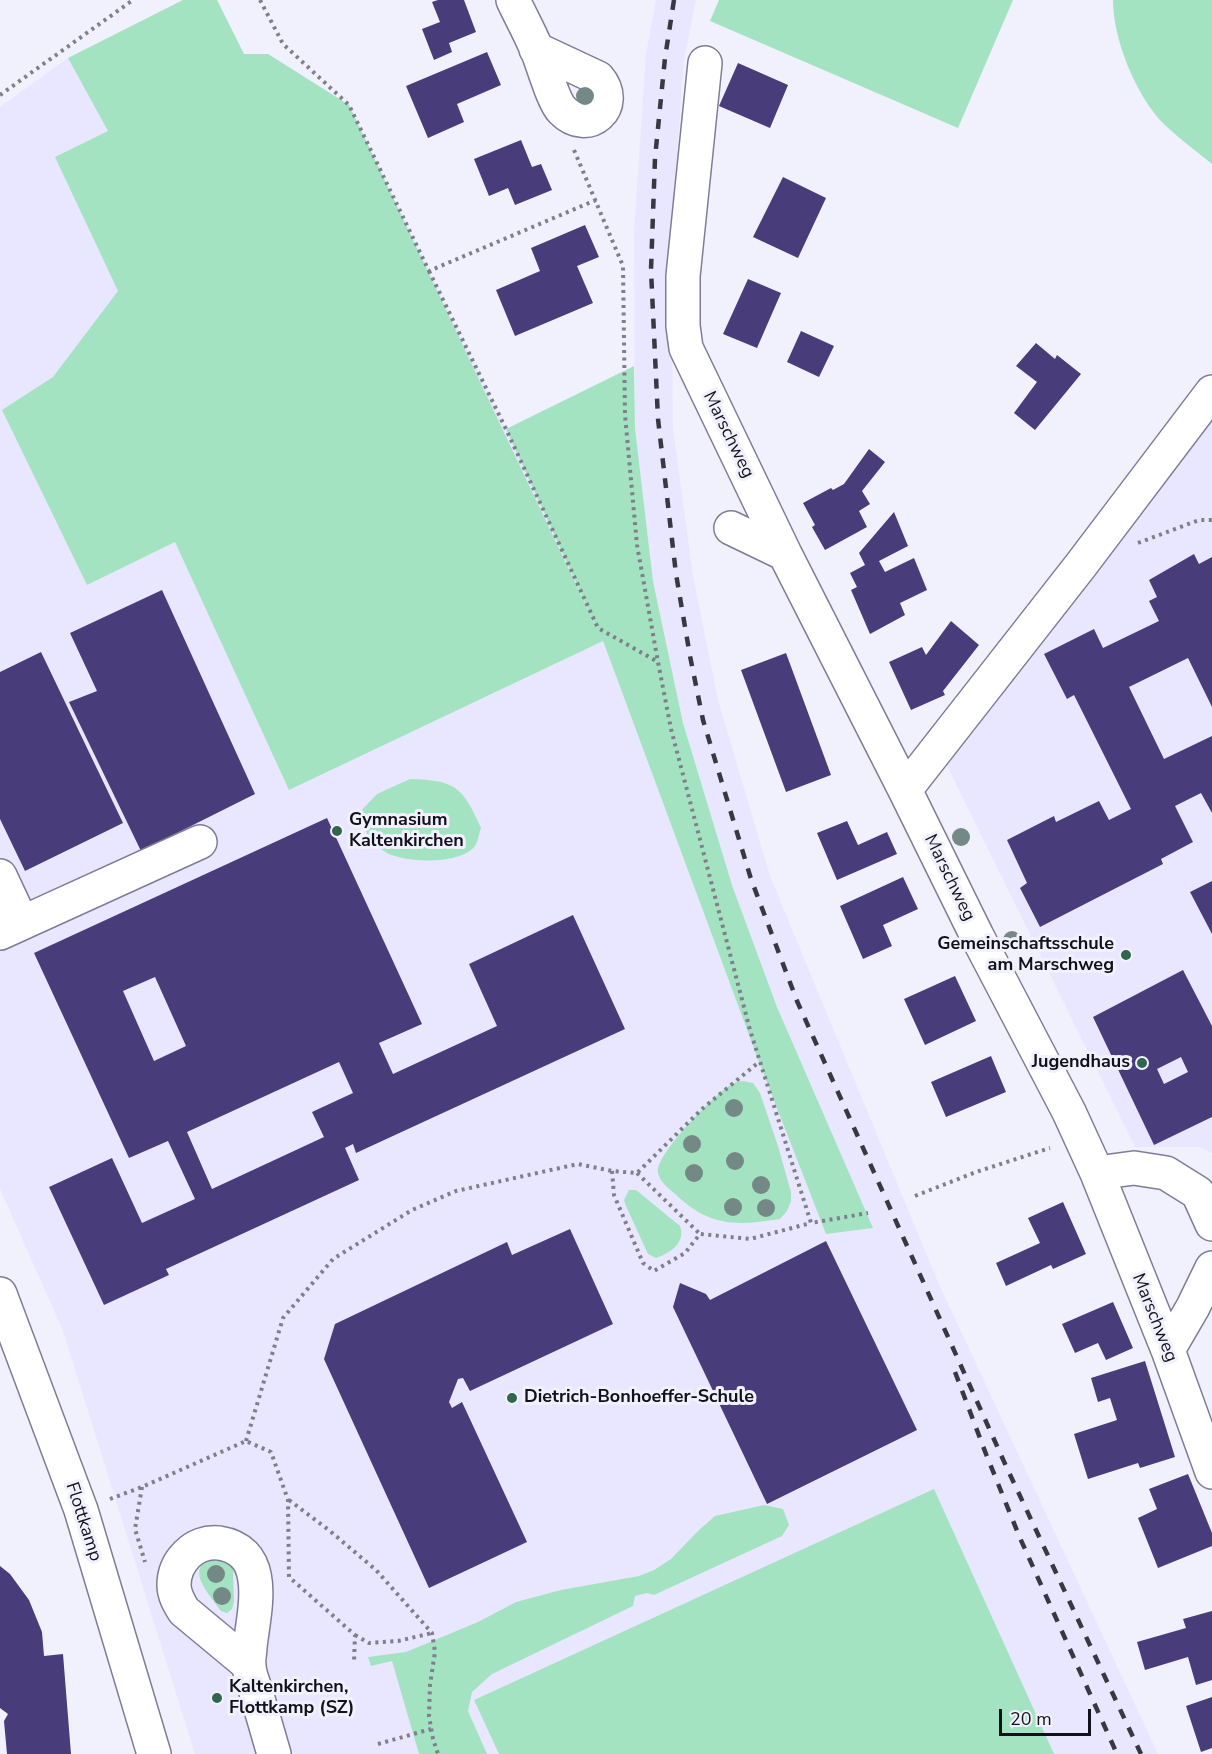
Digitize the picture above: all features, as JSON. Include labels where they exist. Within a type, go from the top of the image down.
[{"type":"street","points":[[513,0],[561,110],[576,120],[589,121],[598,116],[605,107],[607,94],[598,78],[536,49]]},
{"type":"street","name":"Marschweg","points":[[705,63],[683,276],[682,326],[686,348],[785,554],[906,790],[977,936],[1069,1112],[1097,1173],[1168,1350],[1212,1472]]},
{"type":"street","points":[[906,790],[1202,423],[1212,392]]},
{"type":"street","points":[[731,528],[785,554]]},
{"type":"street","points":[[0,876],[11,928],[200,842]]},
{"type":"street","points":[[1097,1173],[1134,1168],[1166,1173],[1198,1193],[1212,1224]]},
{"type":"street","points":[[1168,1350],[1212,1268]]},
{"type":"street","name":"Flottkamp","points":[[0,1294],[81,1510],[154,1754]]},
{"type":"street","points":[[249,1665],[274,1754]]},
{"type":"path","points":[[0,95],[133,0]]},
{"type":"path","points":[[260,0],[283,45],[349,105],[506,429],[598,628],[658,662]]},
{"type":"path","points":[[561,110],[565,129],[623,266],[625,415],[637,545],[671,729],[759,1062],[811,1223]]},
{"type":"path","points":[[429,271],[596,200]]},
{"type":"path","points":[[1135,544],[1199,520],[1212,520]]},
{"type":"path","points":[[637,1173],[702,1109],[759,1062]]},
{"type":"path","points":[[915,1196],[1080,1138]]},
{"type":"path","points":[[246,1441],[283,1318],[333,1259],[412,1210],[456,1191],[578,1164],[637,1173],[700,1234],[750,1239],[811,1223],[868,1213]]},
{"type":"path","points":[[612,1171],[614,1195],[644,1263],[654,1271],[684,1253],[700,1234]]},
{"type":"path","points":[[81,1510],[246,1441],[271,1452],[288,1500],[289,1577],[355,1635],[369,1643],[398,1641],[432,1633]]},
{"type":"path","points":[[288,1500],[330,1531],[376,1570],[432,1633],[435,1652],[430,1685],[429,1716],[438,1754]]},
{"type":"path","points":[[354,1662],[355,1635]]},
{"type":"path","points":[[378,1744],[431,1730]]},
{"type":"shaded area","points":[[183,0],[217,0],[244,54],[268,54],[349,105],[506,429],[598,628],[759,1062],[826,1233],[872,1228],[777,1007],[732,885],[683,723],[653,581],[635,428],[634,232],[646,54],[656,0],[696,0],[684,59],[671,239],[673,428],[693,576],[718,700],[770,876],[938,1282],[1158,1754],[195,1754],[63,1331],[0,1189],[0,107],[68,58]]},
{"type":"shaded area","name":"Gemeinschaftsschule am Marschweg","points":[[1212,417],[1212,1153],[1199,1147],[1135,1147],[946,764]]},
{"type":"green space","points":[[183,0],[217,0],[244,54],[268,54],[349,105],[599,633],[506,429],[634,366],[635,428],[653,581],[683,723],[732,885],[777,1007],[873,1228],[826,1234],[759,1062],[603,641],[289,790],[175,542],[87,585],[2,410],[53,377],[118,291],[55,157],[108,131],[68,58]]},
{"type":"green space","points":[[719,0],[1013,0],[958,128],[710,21]]},
{"type":"green space","points":[[1113,0],[1212,0],[1212,164],[1165,125],[1141,94],[1121,47]]},
{"type":"green space","points":[[410,779],[438,781],[456,789],[462,795],[469,803],[481,828],[475,846],[458,857],[420,860],[387,853],[372,841],[366,831],[361,811],[377,794]]},
{"type":"green space","points":[[743,1081],[753,1083],[760,1093],[791,1192],[791,1201],[787,1211],[780,1219],[736,1223],[711,1218],[687,1204],[667,1187],[658,1172],[666,1152],[702,1110],[726,1088]]},
{"type":"green space","points":[[629,1190],[636,1190],[680,1226],[681,1237],[676,1247],[656,1258],[648,1254],[624,1200]]},
{"type":"green space","points":[[934,1489],[1054,1754],[499,1754],[474,1700]]},
{"type":"green space","points":[[764,1505],[783,1509],[789,1525],[782,1536],[654,1595],[647,1593],[635,1596],[633,1606],[492,1674],[472,1692],[468,1711],[487,1754],[419,1754],[392,1661],[371,1666],[368,1657],[406,1652],[478,1622],[516,1602],[561,1590],[639,1576],[671,1559],[715,1516]]},
{"type":"green space","points":[[220,1558],[233,1568],[234,1602],[232,1609],[227,1613],[221,1611],[204,1588],[199,1572],[201,1566],[208,1561]]},
{"type":"building","points":[[464,0],[476,32],[449,43],[452,52],[434,60],[422,29],[440,22],[432,2]]},
{"type":"building","points":[[487,52],[501,85],[457,104],[464,122],[428,138],[406,86]]},
{"type":"building","points":[[738,63],[788,85],[770,128],[719,106]]},
{"type":"building","points":[[521,140],[532,167],[541,164],[552,190],[515,205],[508,188],[489,196],[474,159]]},
{"type":"building","points":[[783,177],[826,198],[798,258],[753,237]]},
{"type":"building","points":[[585,225],[599,257],[577,266],[593,303],[515,336],[496,290],[540,271],[531,248]]},
{"type":"building","points":[[748,279],[781,293],[757,348],[723,334]]},
{"type":"building","points":[[801,331],[834,346],[819,377],[787,362]]},
{"type":"building","points":[[1036,343],[1055,359],[1057,355],[1081,374],[1035,430],[1014,413],[1037,382],[1016,366]]},
{"type":"building","points":[[869,449],[885,462],[862,491],[870,504],[859,511],[867,527],[825,550],[812,527],[815,525],[803,503],[831,488],[833,490],[844,484]]},
{"type":"building","points":[[894,512],[908,546],[879,561],[885,572],[914,558],[927,590],[900,603],[905,615],[870,634],[851,590],[857,587],[850,573],[865,565],[859,553]]},
{"type":"building","points":[[1194,554],[1199,564],[1212,557],[1212,707],[1188,658],[1129,687],[1164,759],[1212,736],[1212,813],[1201,793],[1175,806],[1193,842],[1161,859],[1163,864],[1040,927],[1020,888],[1027,883],[1007,840],[1054,816],[1056,822],[1099,801],[1109,820],[1131,809],[1074,695],[1067,699],[1044,654],[1094,629],[1103,648],[1159,621],[1149,601],[1157,597],[1149,580]]},
{"type":"building","points":[[162,590],[255,794],[141,851],[69,702],[97,691],[70,633]]},
{"type":"building","points":[[951,621],[979,645],[943,691],[945,695],[911,710],[889,662],[922,647],[926,655]]},
{"type":"building","points":[[41,652],[123,823],[25,871],[0,819],[0,672]]},
{"type":"building","points":[[786,653],[831,775],[786,792],[741,670]]},
{"type":"building","points":[[327,818],[422,1024],[379,1043],[393,1074],[497,1026],[469,964],[573,915],[625,1029],[356,1153],[353,1144],[345,1148],[359,1180],[166,1269],[169,1275],[104,1305],[49,1187],[112,1158],[142,1223],[195,1199],[168,1141],[129,1158],[34,953]],"holes":[[[155,977],[186,1046],[154,1061],[123,991]],[[339,1062],[353,1093],[312,1112],[324,1137],[212,1189],[187,1132]]]},
{"type":"building","points":[[847,821],[858,845],[887,832],[897,854],[837,880],[817,833]]},
{"type":"building","points":[[903,877],[918,909],[883,925],[892,946],[863,959],[840,906]]},
{"type":"building","points":[[1212,881],[1212,934],[1190,892]]},
{"type":"building","name":"Jugendhaus","points":[[1183,970],[1212,1026],[1212,1117],[1154,1145],[1093,1017]],"holes":[[[1181,1057],[1188,1072],[1164,1084],[1157,1069]]]},
{"type":"building","points":[[955,976],[976,1021],[925,1045],[904,999]]},
{"type":"building","points":[[991,1056],[1006,1092],[946,1117],[931,1082]]},
{"type":"building","points":[[1063,1202],[1086,1254],[1053,1269],[1051,1265],[1006,1286],[996,1263],[1040,1243],[1028,1218]]},
{"type":"building","points":[[570,1229],[613,1324],[470,1391],[463,1378],[458,1379],[449,1402],[452,1408],[462,1402],[527,1542],[429,1588],[324,1359],[335,1324],[507,1242],[512,1255]]},
{"type":"building","points":[[826,1241],[917,1430],[767,1504],[673,1307],[680,1283],[706,1294],[710,1300]]},
{"type":"building","points":[[1113,1302],[1133,1348],[1106,1360],[1098,1343],[1075,1353],[1062,1324]]},
{"type":"building","points":[[1145,1361],[1175,1457],[1140,1468],[1138,1463],[1088,1479],[1074,1434],[1117,1420],[1110,1398],[1098,1402],[1091,1378]]},
{"type":"building","points":[[1188,1474],[1212,1533],[1212,1546],[1158,1568],[1138,1518],[1157,1509],[1149,1489]]},
{"type":"building","points":[[0,1566],[10,1574],[29,1600],[42,1632],[44,1656],[63,1654],[71,1754],[7,1754],[4,1721],[8,1714],[0,1708]]},
{"type":"building","points":[[1212,1611],[1212,1680],[1196,1685],[1188,1657],[1145,1670],[1137,1642],[1186,1628],[1183,1619]]},
{"type":"building","points":[[1212,1697],[1212,1748],[1201,1752],[1186,1706]]},
{"type":"railway","points":[[674,0],[665,58],[655,158],[651,270],[658,419],[676,574],[703,720],[751,879],[797,1001],[1006,1466],[1141,1754]]},
{"type":"railway","points":[[955,1372],[1020,1538],[1117,1754]]},
{"type":"place","name":"Gymnasium Kaltenkirchen","points":[[337,831]]},
{"type":"place","name":"Gemeinschaftsschule am Marschweg","points":[[1126,955]]},
{"type":"place","name":"Jugendhaus","points":[[1142,1063]]},
{"type":"place","name":"Dietrich-Bonhoeffer-Schule","points":[[512,1398]]},
{"type":"place","name":"Kaltenkirchen, Flottkamp (SZ)","points":[[217,1698]]}]
